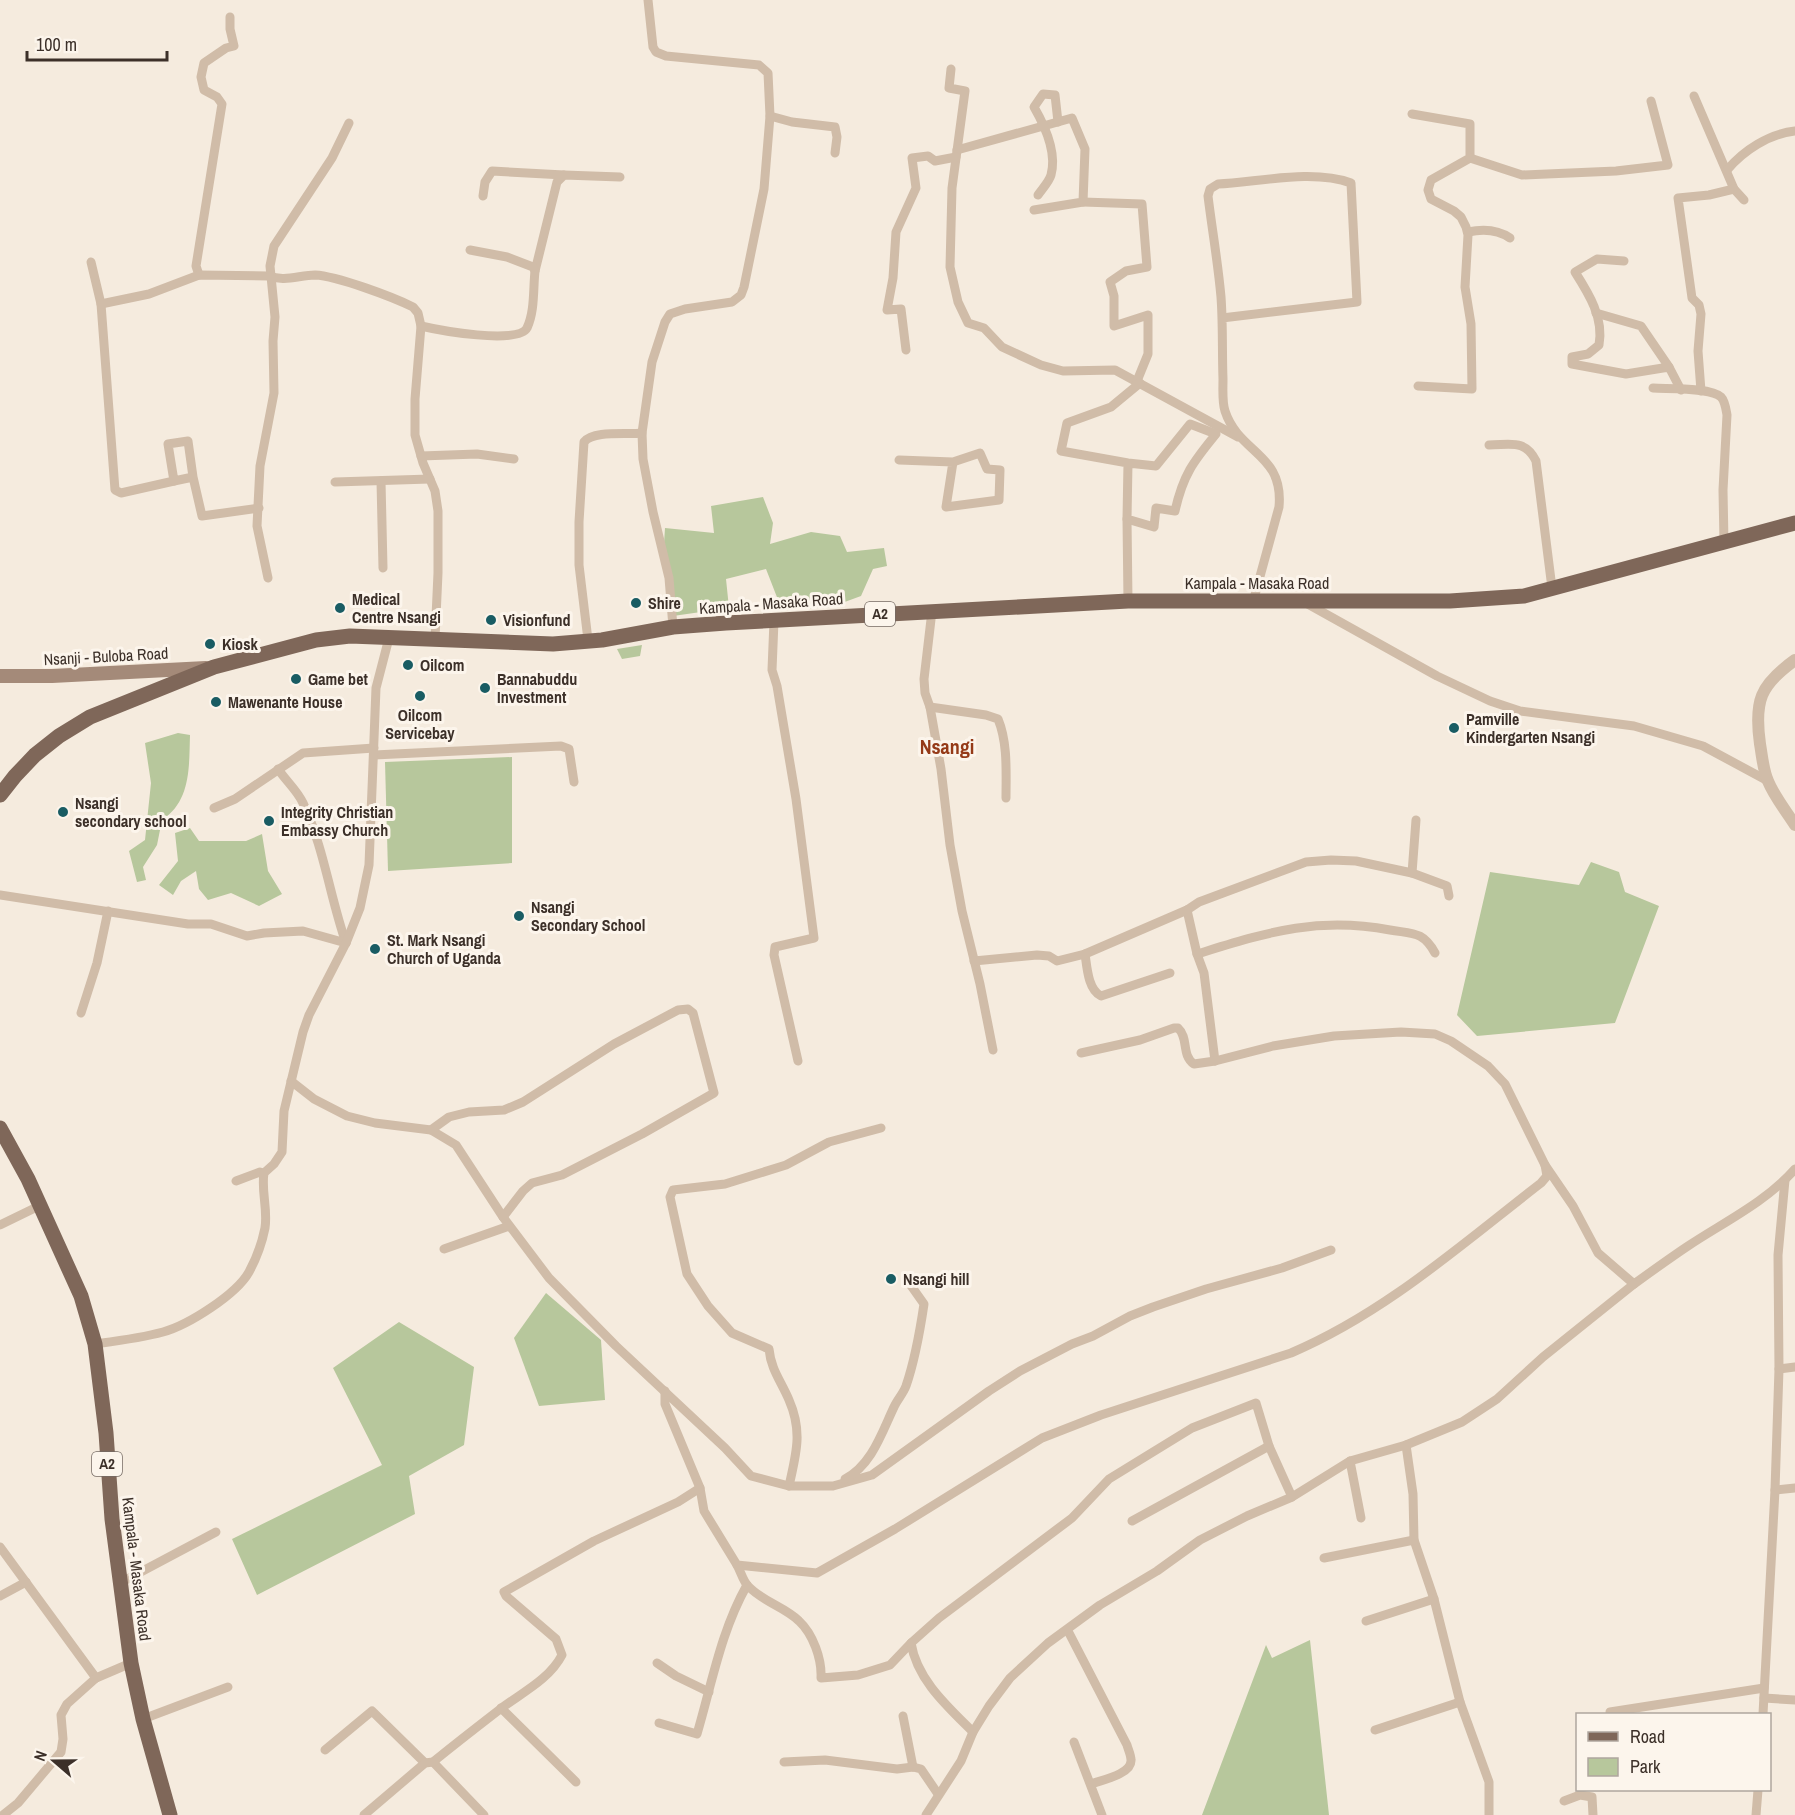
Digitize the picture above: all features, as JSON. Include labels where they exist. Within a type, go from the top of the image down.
[{"type":"main road","name":"Kampala - Masaka Road","points":[[0,795],[35,755],[59,736],[90,717],[214,668],[316,640],[350,636],[553,644],[602,640],[673,627],[1128,601],[1450,601],[1524,596],[1795,523]]},
{"type":"main road","name":"Nsanji - Buloba Road","points":[[0,676],[52,676],[214,668]]},
{"type":"main road","name":"Kampala - Masaka Road","points":[[0,1128],[81,1296],[95,1344],[120,1583],[131,1663],[143,1719],[170,1815]]},
{"type":"street","points":[[648,0],[653,47],[656,52],[666,56],[759,65],[768,73],[771,116],[764,189],[741,295],[732,302],[685,309],[670,314],[665,322],[652,362],[642,433],[643,459],[669,578],[673,627]]},
{"type":"street","points":[[199,275],[196,266],[222,104],[204,90],[201,77],[204,63],[226,48],[234,46],[230,17]]},
{"type":"street","points":[[951,69],[949,88],[965,91],[952,188],[950,267],[958,302],[968,323],[984,328],[1002,346],[1041,365],[1063,371],[1115,370],[1243,439]]},
{"type":"street","points":[[1038,195],[1051,177],[1052,163],[1045,126],[1034,107],[1043,94],[1055,95],[1058,122]]},
{"type":"street","points":[[1694,96],[1734,189],[1744,200]]},
{"type":"street","points":[[1418,386],[1473,389],[1471,324],[1466,287],[1468,232],[1461,217],[1455,211],[1431,199],[1428,190],[1431,180],[1470,158],[1522,175],[1616,171],[1668,165],[1650,101]]},
{"type":"street","points":[[1412,114],[1470,124],[1470,158]]},
{"type":"street","points":[[771,116],[792,122],[835,127],[837,137],[835,153]]},
{"type":"street","points":[[906,350],[901,309],[887,310],[893,278],[896,232],[916,188],[912,158],[928,156],[935,161],[1075,116],[1085,149],[1083,202]]},
{"type":"street","points":[[268,578],[257,526],[260,466],[274,393],[275,317],[269,276],[274,246],[332,158],[349,123]]},
{"type":"street","points":[[1727,170],[1748,149],[1785,132],[1795,131]]},
{"type":"street","points":[[483,196],[485,182],[492,171],[620,177]]},
{"type":"street","points":[[421,326],[478,334],[518,335],[527,328],[532,306],[535,271],[557,182],[564,175]]},
{"type":"street","points":[[1222,318],[1357,302],[1351,183],[1341,179],[1289,177],[1218,184],[1210,189],[1208,196],[1221,297],[1224,408],[1227,417],[1243,439],[1277,477],[1280,492],[1279,507],[1253,602]]},
{"type":"street","points":[[1701,391],[1698,351],[1701,314],[1699,305],[1692,298],[1678,198],[1734,189]]},
{"type":"street","points":[[1034,210],[1083,202],[1142,204],[1147,267],[1126,271],[1110,282],[1114,296],[1114,326],[1148,315],[1148,354],[1138,382],[1111,407],[1067,423],[1061,451],[1156,466],[1190,424],[1216,434],[1195,459],[1180,486],[1175,511],[1156,508],[1154,527],[1127,519]]},
{"type":"street","points":[[1468,232],[1479,230],[1502,232],[1510,238]]},
{"type":"street","points":[[470,250],[530,264],[535,271]]},
{"type":"street","points":[[1624,261],[1597,260],[1575,272],[1592,297],[1601,333],[1599,345],[1588,354],[1572,357],[1572,364],[1626,374],[1669,367]]},
{"type":"street","points":[[91,262],[101,304],[115,490],[121,494],[193,477]]},
{"type":"street","points":[[101,304],[149,294],[199,275],[269,276],[276,279],[317,275],[351,284],[413,307],[418,313],[421,326],[415,399],[415,435],[435,491],[438,511],[435,639]]},
{"type":"street","points":[[1596,312],[1641,326],[1669,367],[1681,390]]},
{"type":"street","points":[[1653,388],[1713,392],[1722,397],[1728,415],[1723,490],[1724,543]]},
{"type":"street","points":[[588,640],[579,565],[584,442],[588,437],[642,433]]},
{"type":"street","points":[[174,481],[168,444],[188,441],[202,516],[259,508]]},
{"type":"street","points":[[1489,445],[1521,445],[1530,450],[1536,461],[1552,588]]},
{"type":"street","points":[[899,460],[953,462],[980,453],[987,469],[1000,470],[999,500],[946,507],[953,462]]},
{"type":"street","points":[[421,456],[477,454],[514,459]]},
{"type":"street","points":[[1128,463],[1128,601]]},
{"type":"street","points":[[335,482],[430,479]]},
{"type":"street","points":[[381,481],[383,568]]},
{"type":"street","points":[[1304,602],[1437,676],[1490,701],[1520,711],[1542,715],[1634,726],[1703,746],[1768,781]]},
{"type":"street","points":[[932,611],[924,680],[941,769],[950,845],[993,1050]]},
{"type":"street","points":[[774,621],[772,670],[777,686],[796,799],[814,938],[776,947],[774,955],[798,1061]]},
{"type":"street","points":[[95,1344],[164,1332],[195,1319],[233,1290],[249,1273],[264,1229],[266,1215],[262,1182],[264,1173],[282,1152],[284,1111],[309,1015],[346,943],[360,908],[369,865],[376,688],[389,638]]},
{"type":"street","points":[[1795,660],[1769,682],[1758,708],[1758,726],[1768,781],[1795,825]]},
{"type":"street","points":[[930,707],[986,715],[998,719],[1002,727],[1005,756],[1006,798]]},
{"type":"street","points":[[214,808],[235,799],[303,753],[561,746],[569,749],[574,782]]},
{"type":"street","points":[[278,769],[304,805],[328,872],[337,918],[346,943]]},
{"type":"street","points":[[1412,873],[1416,820]]},
{"type":"street","points":[[974,961],[1037,955],[1044,955],[1059,961],[1085,954],[1188,910],[1199,902],[1306,862],[1356,861],[1412,873],[1447,886],[1449,896]]},
{"type":"street","points":[[0,895],[188,924],[211,924],[247,936],[303,931],[346,943]]},
{"type":"street","points":[[1188,910],[1197,954],[1204,973],[1215,1061]]},
{"type":"street","points":[[81,1013],[97,963],[108,911]]},
{"type":"street","points":[[1197,954],[1272,932],[1337,923],[1372,926],[1416,934],[1427,939],[1435,953]]},
{"type":"street","points":[[1085,954],[1091,985],[1095,994],[1101,996],[1170,973]]},
{"type":"street","points":[[432,1130],[449,1118],[469,1112],[504,1110],[523,1102],[614,1044],[678,1010],[688,1009],[693,1012],[714,1093],[642,1134],[562,1175],[532,1183],[503,1217]]},
{"type":"street","points":[[1081,1053],[1140,1040],[1178,1028],[1183,1033],[1189,1060],[1194,1064],[1273,1046],[1334,1036],[1401,1032],[1435,1034],[1467,1051],[1488,1066],[1505,1084],[1545,1165],[1573,1206],[1598,1253],[1634,1284]]},
{"type":"street","points":[[291,1081],[314,1099],[347,1116],[375,1123],[432,1130],[456,1145],[509,1226],[549,1278],[751,1476],[789,1486],[833,1486],[872,1475],[1004,1381],[1130,1316],[1206,1289],[1282,1268],[1331,1250]]},
{"type":"street","points":[[789,1486],[798,1447],[798,1424],[789,1400],[771,1365],[770,1348],[732,1333],[702,1298],[687,1274],[670,1197],[673,1190],[725,1184],[786,1165],[829,1142],[881,1128]]},
{"type":"street","points":[[738,1565],[817,1573],[895,1529],[1042,1438],[1101,1415],[1292,1353],[1316,1342],[1384,1302],[1441,1262],[1541,1183],[1547,1176],[1545,1165]]},
{"type":"street","points":[[926,1815],[961,1761],[973,1732],[989,1706],[1010,1678],[1048,1643],[1068,1631],[1100,1605],[1157,1571],[1200,1540],[1247,1516],[1292,1497],[1350,1461],[1406,1445],[1462,1422],[1497,1399],[1543,1357],[1634,1284],[1743,1211],[1785,1180],[1795,1169]]},
{"type":"street","points":[[236,1181],[260,1172],[264,1173]]},
{"type":"street","points":[[1763,1713],[1779,1369],[1778,1254],[1785,1180]]},
{"type":"street","points":[[0,1225],[39,1206]]},
{"type":"street","points":[[444,1249],[509,1226]]},
{"type":"street","points":[[833,1486],[852,1476],[866,1460],[882,1437],[895,1404],[905,1389],[924,1304],[908,1280]]},
{"type":"street","points":[[1779,1369],[1795,1367]]},
{"type":"street","points":[[665,1391],[665,1404],[700,1488],[704,1510],[738,1565],[747,1585],[762,1598],[799,1621],[814,1645],[820,1660],[821,1678],[858,1675],[890,1665],[939,1618],[1072,1518],[1109,1479],[1192,1428],[1256,1402],[1269,1446],[1292,1497]]},
{"type":"street","points":[[1406,1445],[1413,1494],[1414,1540],[1434,1599],[1460,1702],[1489,1782],[1489,1815]]},
{"type":"street","points":[[1132,1521],[1269,1446]]},
{"type":"street","points":[[1350,1461],[1361,1518]]},
{"type":"street","points":[[364,1815],[557,1665],[562,1655],[556,1639],[504,1592],[594,1541],[678,1502],[700,1488]]},
{"type":"street","points":[[1775,1490],[1795,1488]]},
{"type":"street","points":[[120,1583],[216,1532]]},
{"type":"street","points":[[1324,1558],[1414,1540]]},
{"type":"street","points":[[0,1547],[96,1678]]},
{"type":"street","points":[[0,1596],[26,1582]]},
{"type":"street","points":[[659,1723],[697,1734],[721,1644],[735,1605],[747,1585]]},
{"type":"street","points":[[1366,1622],[1434,1599]]},
{"type":"street","points":[[1068,1631],[1127,1745],[1131,1761],[1129,1768],[1091,1784]]},
{"type":"street","points":[[911,1643],[922,1672],[933,1691],[973,1732]]},
{"type":"street","points":[[3,1815],[18,1803],[61,1752],[63,1739],[61,1715],[67,1704],[96,1678],[131,1663]]},
{"type":"street","points":[[657,1663],[676,1676],[709,1692]]},
{"type":"street","points":[[143,1719],[228,1687]]},
{"type":"street","points":[[1610,1712],[1764,1693],[1795,1700]]},
{"type":"street","points":[[1375,1730],[1460,1702]]},
{"type":"street","points":[[501,1708],[576,1782]]},
{"type":"street","points":[[325,1750],[372,1711],[484,1815]]},
{"type":"street","points":[[903,1716],[914,1767]]},
{"type":"street","points":[[1074,1742],[1101,1815]]},
{"type":"street","points":[[784,1762],[825,1760],[897,1768],[914,1767],[921,1770],[938,1794]]},
{"type":"street","points":[[1756,1815],[1758,1791]]},
{"type":"street","points":[[1564,1801],[1580,1795],[1592,1797],[1593,1815]]},
{"type":"green space","points":[[763,497],[773,523],[770,544],[811,532],[840,536],[847,552],[884,548],[887,566],[873,569],[861,596],[831,607],[782,610],[766,569],[726,579],[729,608],[673,616],[663,559],[665,528],[714,533],[711,506]]},
{"type":"green space","points":[[642,645],[640,656],[622,659],[617,649]]},
{"type":"green space","points":[[178,733],[190,735],[188,771],[183,793],[171,812],[162,820],[157,845],[143,867],[146,880],[137,882],[129,851],[145,840],[151,783],[145,743]]},
{"type":"green space","points":[[512,757],[512,863],[388,871],[385,762]]},
{"type":"green space","points":[[190,828],[199,841],[246,841],[262,834],[268,871],[282,894],[259,906],[231,893],[208,900],[199,889],[196,871],[181,881],[173,895],[159,885],[178,861],[175,833]]},
{"type":"green space","points":[[1591,862],[1619,872],[1625,892],[1659,906],[1615,1023],[1477,1036],[1457,1015],[1490,872],[1579,885]]},
{"type":"green space","points":[[546,1293],[601,1340],[605,1400],[539,1406],[514,1338]]},
{"type":"green space","points":[[399,1322],[474,1367],[464,1445],[409,1476],[415,1514],[257,1595],[232,1539],[382,1465],[333,1368]]},
{"type":"green space","points":[[1310,1640],[1329,1815],[1202,1815],[1266,1645],[1272,1658]]},
{"type":"place","name":"Shire","points":[[636,603]]},
{"type":"place","name":"Medical Centre Nsangi","points":[[340,608]]},
{"type":"place","name":"Visionfund","points":[[491,620]]},
{"type":"place","name":"Kiosk","points":[[210,644]]},
{"type":"place","name":"Oilcom","points":[[408,665]]},
{"type":"place","name":"Game bet","points":[[296,679]]},
{"type":"place","name":"Bannabuddu Investment","points":[[485,688]]},
{"type":"place","name":"Oilcom Servicebay","points":[[420,696]]},
{"type":"place","name":"Mawenante House","points":[[216,702]]},
{"type":"place","name":"Pamville Kindergarten Nsangi","points":[[1454,728]]},
{"type":"place","name":"Nsangi secondary school","points":[[63,812]]},
{"type":"place","name":"Integrity Christian Embassy Church","points":[[269,821]]},
{"type":"place","name":"Nsangi Secondary School","points":[[519,916]]},
{"type":"place","name":"St. Mark Nsangi Church of Uganda","points":[[375,949]]},
{"type":"place","name":"Nsangi hill","points":[[891,1279]]},
{"type":"district","name":"Nsangi","points":[[947,747]]}]
